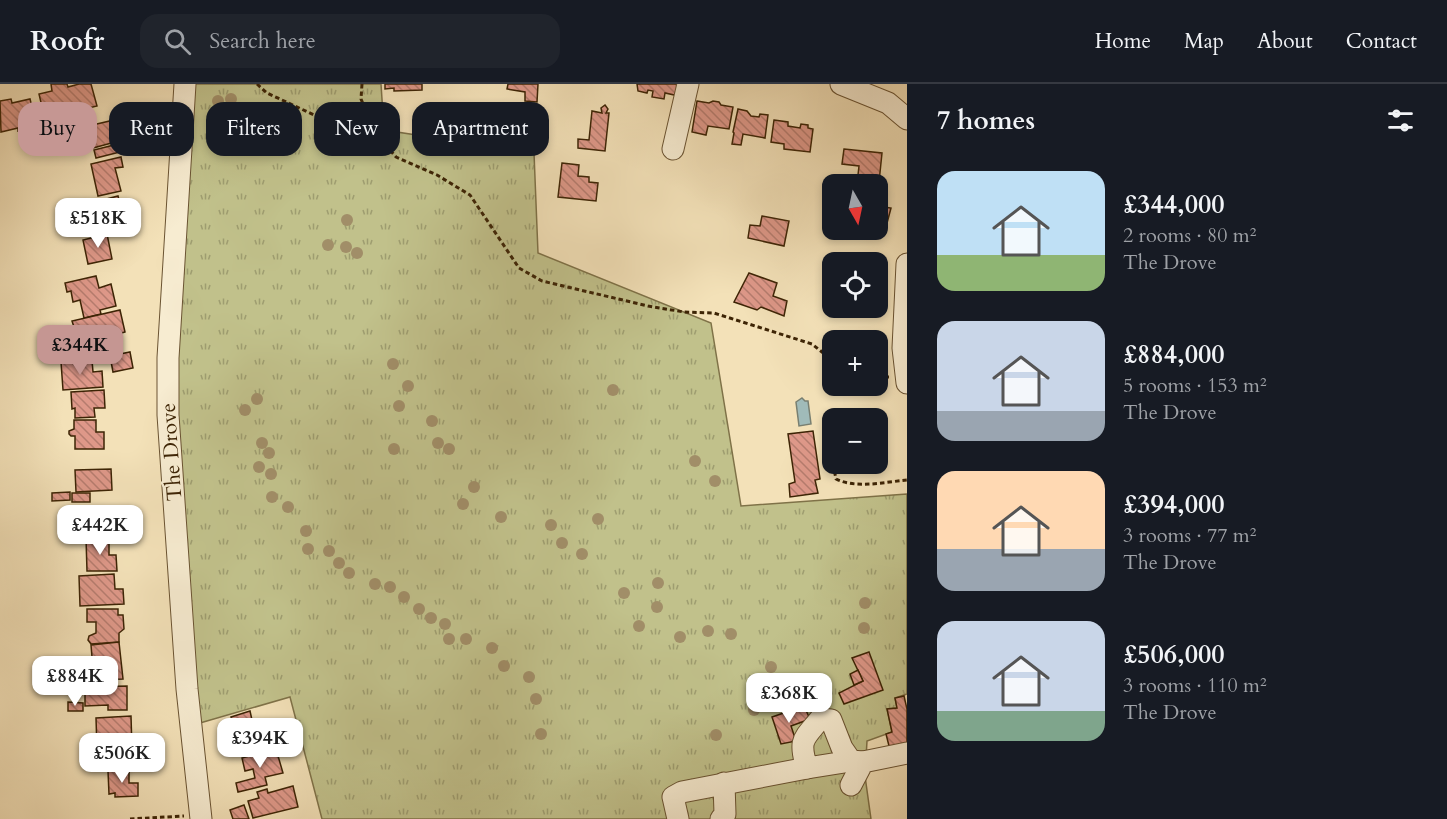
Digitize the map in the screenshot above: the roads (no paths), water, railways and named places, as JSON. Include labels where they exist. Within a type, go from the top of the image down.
[{"type":"street","name":"The Drove","points":[[185,84],[168,358],[168,415],[187,689],[201,817]]},
{"type":"street","points":[[673,149],[688,84]]},
{"type":"street","points":[[841,84],[897,101],[907,119]]},
{"type":"street","points":[[907,264],[905,349],[907,383]]},
{"type":"street","points":[[807,768],[803,744],[806,733],[820,719],[831,720],[842,748],[857,762]]},
{"type":"street","points":[[678,819],[673,796],[682,792],[807,768],[907,753]]},
{"type":"street","points":[[851,784],[857,762]]},
{"type":"street","points":[[721,819],[724,814],[724,783]]},
{"type":"water","points":[[802,398],[808,401],[811,424],[799,426],[796,402]]}]
